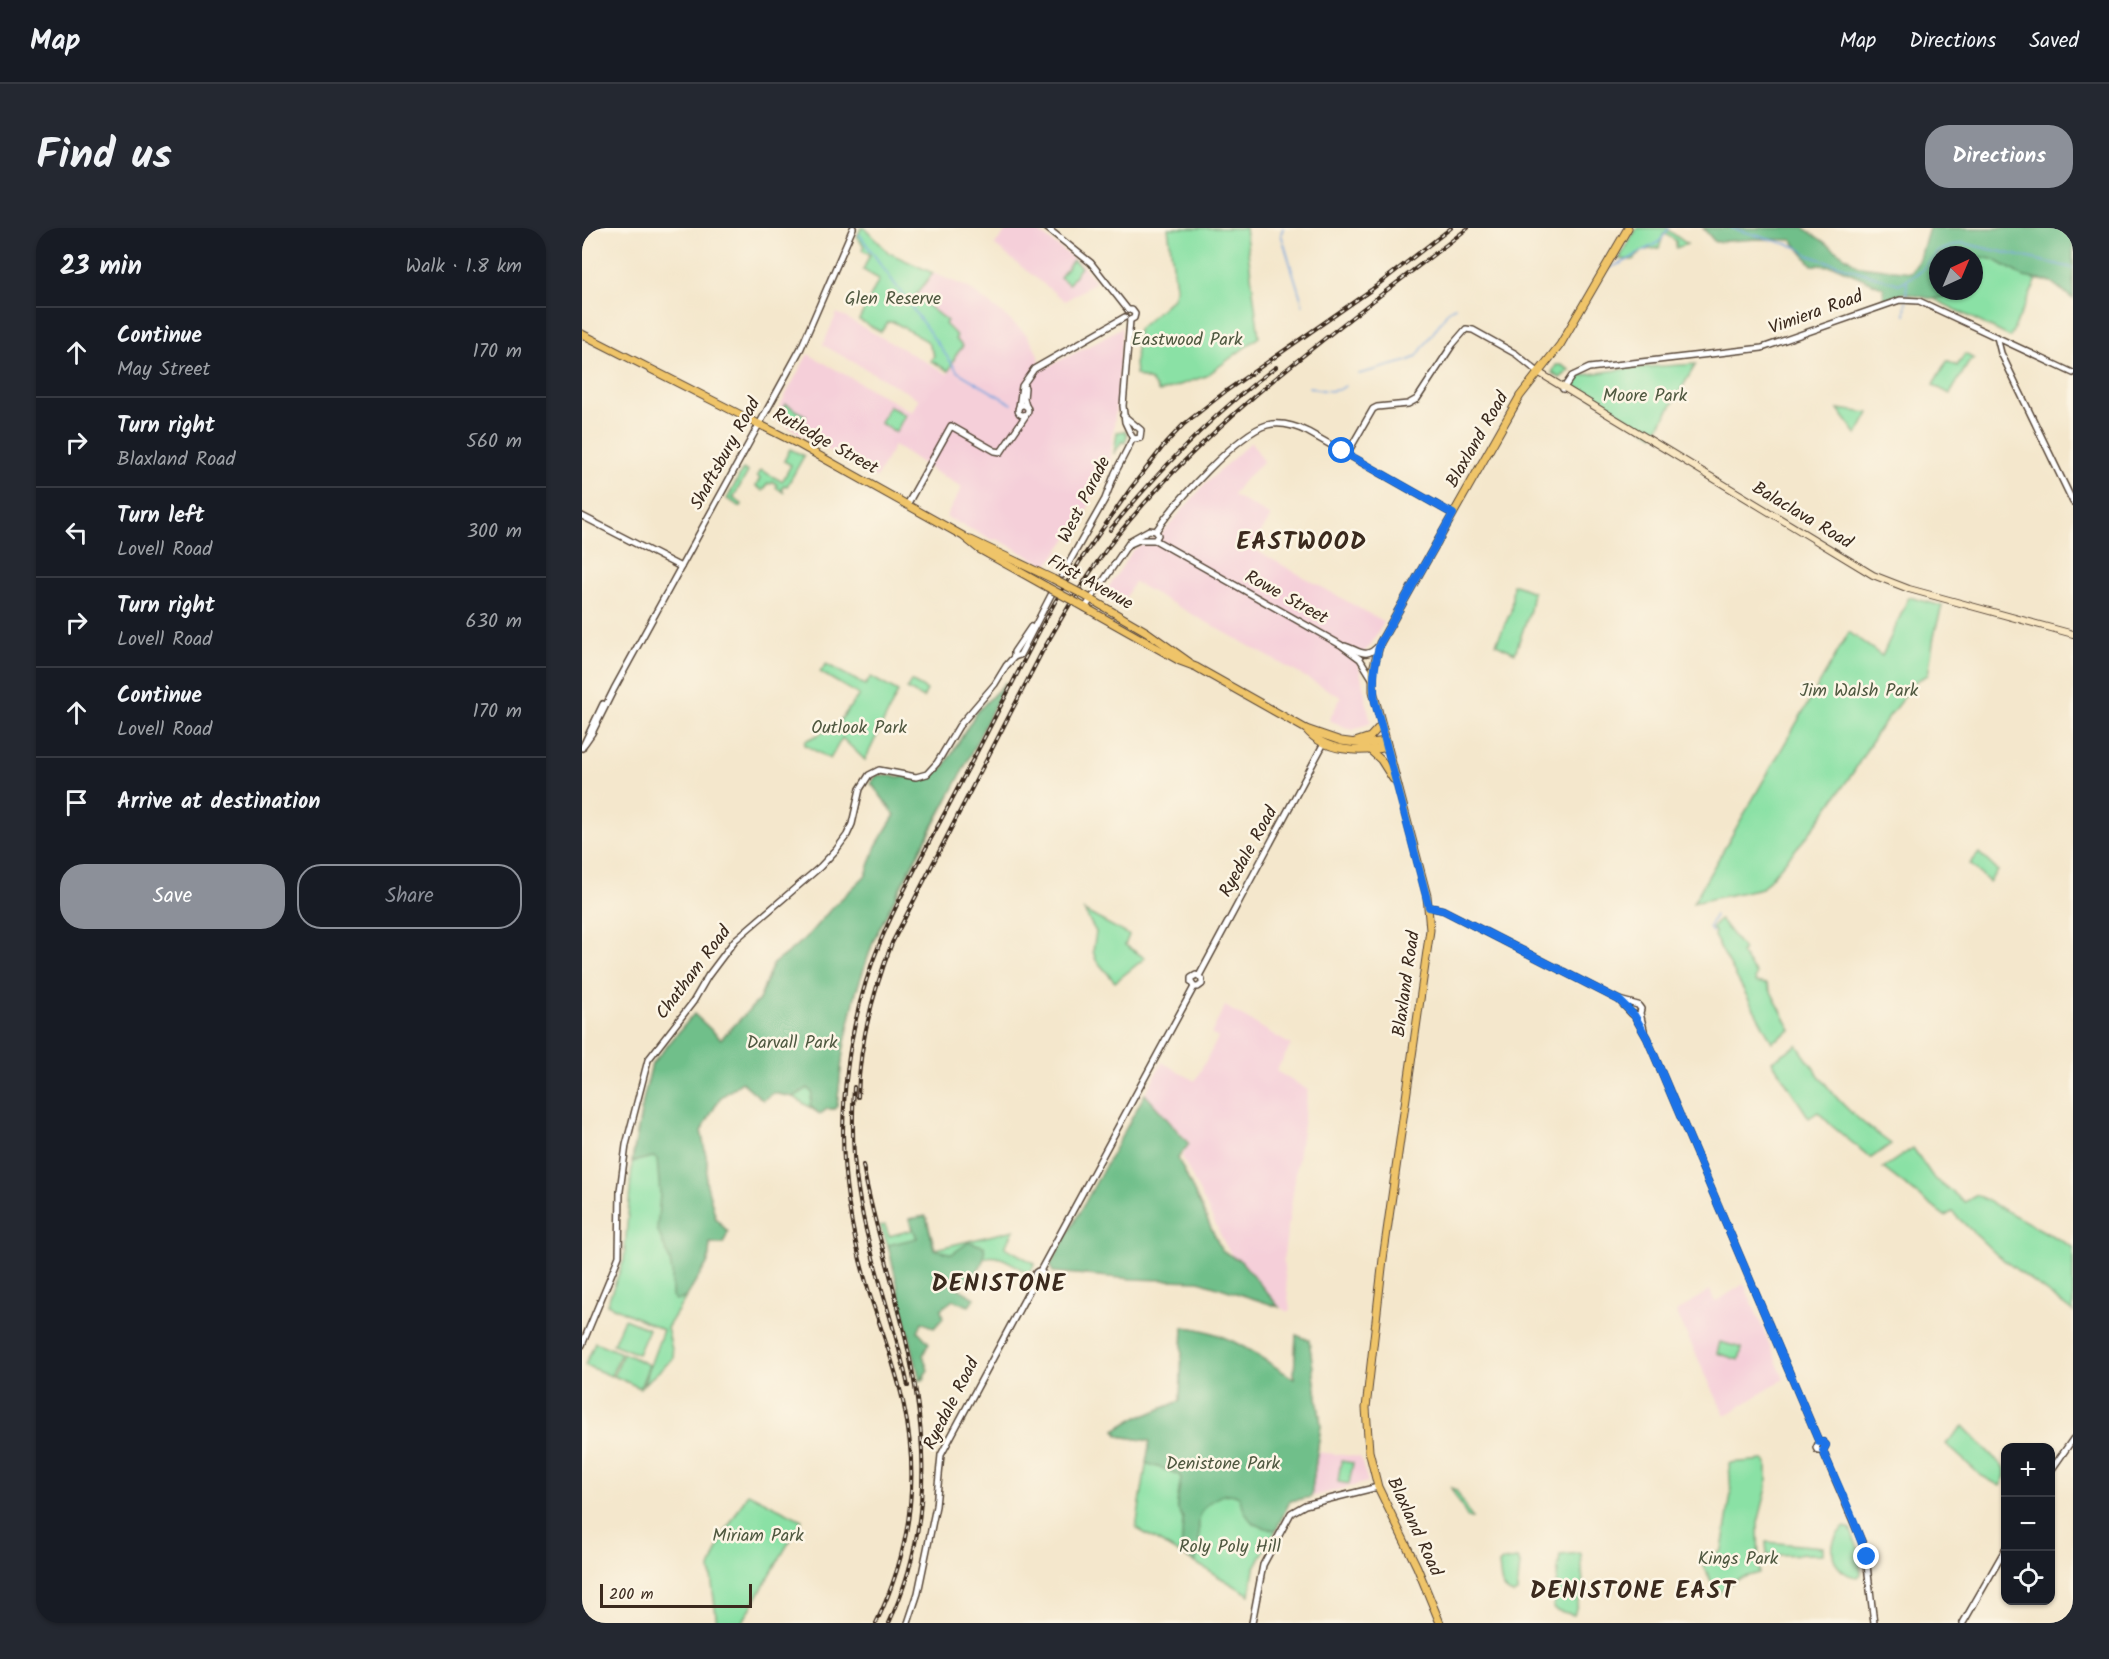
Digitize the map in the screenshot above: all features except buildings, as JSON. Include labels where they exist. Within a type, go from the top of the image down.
[{"type":"main road","name":"Blaxland Road","points":[[1440,1623],[1417,1567],[1378,1487],[1369,1451],[1366,1408],[1383,1258],[1429,941],[1429,907],[1375,702],[1373,680],[1375,660],[1380,643],[1520,396],[1560,345],[1628,228]]},
{"type":"main road","name":"Rutledge Street","points":[[582,334],[760,424],[963,536],[979,549],[1049,591]]},
{"type":"main road","name":"Balaclava Road","points":[[1538,372],[1873,575],[1909,589],[2073,634]]},
{"type":"main road","name":"First Avenue","points":[[963,536],[1001,552],[1091,598],[1147,632],[1196,667],[1305,729],[1311,736],[1324,743],[1347,749],[1371,751],[1386,744]]},
{"type":"main road","points":[[1049,591],[1046,581],[1051,577]]},
{"type":"main road","name":"First Avenue","points":[[1049,591],[1077,603],[1180,661],[1196,667]]},
{"type":"main road","points":[[1353,742],[1370,737],[1382,725]]},
{"type":"main road","name":"First Avenue","points":[[1305,729],[1314,730],[1332,739],[1386,744]]},
{"type":"main road","points":[[1371,751],[1381,760],[1398,786]]},
{"type":"street","name":"Shaftsbury Road","points":[[583,745],[596,716],[614,689],[804,342],[853,228]]},
{"type":"street","points":[[1021,412],[1022,386],[1031,372],[1128,319],[1134,318],[1135,314],[1132,310],[1128,310],[1091,263],[1047,228]]},
{"type":"street","name":"Vimiera Road","points":[[1563,389],[1572,376],[1588,368],[1762,348],[1900,300],[1919,301],[2073,373]]},
{"type":"street","points":[[1123,415],[1142,432],[1137,439],[1132,436],[1123,415],[1128,319],[1125,314],[1128,310]]},
{"type":"street","points":[[1347,454],[1373,409],[1408,404],[1417,399],[1453,344],[1466,329],[1473,330],[1524,360],[1538,372]]},
{"type":"street","points":[[1997,337],[2001,352],[2073,502]]},
{"type":"street","points":[[907,506],[951,426],[995,451],[1001,452],[1026,406],[1024,383]]},
{"type":"street","points":[[1125,548],[1139,540],[1152,540],[1158,535],[1156,531],[1190,490],[1230,450],[1251,433],[1264,426],[1275,424],[1302,429],[1453,514]]},
{"type":"street","points":[[1132,436],[1133,429],[1138,428]]},
{"type":"street","name":"West Parade","points":[[1062,575],[1105,500],[1132,436]]},
{"type":"street","points":[[582,516],[681,567]]},
{"type":"street","points":[[1085,608],[1136,535],[1146,533],[1151,529],[1156,531]]},
{"type":"street","points":[[1146,533],[1146,537],[1152,540]]},
{"type":"street","name":"Rowe Street","points":[[1152,540],[1341,645],[1363,663],[1373,680]]},
{"type":"street","name":"Chatham Road","points":[[582,1345],[619,1256],[620,1191],[626,1145],[638,1093],[651,1056],[693,1002],[708,976],[735,940],[820,867],[836,850],[852,824],[860,789],[869,775],[879,770],[916,777],[927,774],[937,763],[959,726],[995,684],[1005,666],[1014,657],[1014,652],[1040,613],[1049,591]]},
{"type":"street","name":"Rowe Street","points":[[1341,645],[1368,654],[1372,653],[1380,643]]},
{"type":"street","name":"Ryedale Road","points":[[908,1623],[918,1593],[936,1506],[941,1455],[1036,1278],[1042,1277],[1043,1274],[1040,1271],[1194,987],[1202,984],[1199,976],[1324,743]]},
{"type":"street","points":[[1429,907],[1443,910],[1619,1000],[1635,1013],[1819,1442],[1826,1445],[1823,1451],[1865,1549],[1874,1623]]},
{"type":"street","points":[[1619,1000],[1641,1007],[1635,1013]]},
{"type":"street","points":[[1635,1004],[1635,1013]]},
{"type":"street","points":[[2055,1465],[2073,1439]]},
{"type":"street","points":[[1252,1623],[1263,1565],[1291,1513],[1305,1505],[1378,1487]]},
{"type":"street","points":[[1963,1623],[2004,1551]]},
{"type":"shaded area","points":[[1009,228],[1034,228],[1083,266],[1096,282],[1065,301],[994,245]]},
{"type":"shaded area","points":[[933,273],[967,287],[1026,334],[1034,346],[1043,369],[1122,327],[1119,381],[1110,461],[1086,512],[1047,566],[997,539],[993,540],[946,517],[962,487],[904,451],[894,446],[876,478],[773,418],[808,354],[912,412],[919,399],[823,345],[837,313],[948,374],[956,355],[952,329],[945,324],[946,321],[914,296]]},
{"type":"shaded area","points":[[1251,442],[1264,461],[1244,480],[1233,495],[1271,516],[1252,548],[1384,622],[1370,646],[1363,653],[1359,666],[1371,723],[1352,730],[1329,720],[1341,697],[1134,582],[1120,607],[1102,597],[1133,550],[1162,533],[1207,482]]},
{"type":"shaded area","points":[[1225,1006],[1291,1045],[1276,1071],[1308,1090],[1283,1261],[1290,1310],[1288,1312],[1252,1289],[1226,1246],[1182,1157],[1189,1142],[1145,1094],[1162,1062],[1195,1081],[1218,1038],[1211,1034]]},
{"type":"shaded area","points":[[1744,1284],[1784,1379],[1725,1416],[1676,1312],[1710,1290],[1715,1302]]},
{"type":"shaded area","points":[[1317,1452],[1360,1457],[1368,1482],[1311,1497]]},
{"type":"green space","name":"Glen Reserve","points":[[861,228],[865,228],[889,253],[933,273],[915,296],[947,321],[945,324],[963,346],[949,371],[931,361],[934,355],[927,341],[894,322],[888,322],[881,332],[859,320],[879,279],[863,270],[870,254],[862,250],[864,246],[857,237]]},
{"type":"green space","name":"Eastwood Park","points":[[1168,228],[1245,228],[1259,337],[1206,376],[1159,392],[1151,381],[1136,375],[1135,362],[1138,329],[1173,298],[1176,288]]},
{"type":"green space","points":[[1637,228],[1669,228],[1668,230],[1687,244],[1676,248],[1676,241],[1664,233],[1659,248],[1644,250],[1633,260],[1619,259]]},
{"type":"green space","points":[[1703,228],[1804,228],[1859,266],[1911,272],[1919,261],[1929,228],[2073,228],[2073,299],[2051,282],[2024,277],[1995,260],[1983,257],[1983,246],[1929,246],[1929,298],[1904,293],[1883,301],[1884,288],[1835,266],[1812,265],[1792,240],[1757,239],[1715,242]]},
{"type":"green space","points":[[1983,251],[2048,256],[2010,337],[1936,300],[1983,300]]},
{"type":"green space","points":[[1073,260],[1081,267],[1069,284],[1060,277]]},
{"type":"green space","points":[[1965,354],[1974,359],[1969,362],[1950,394],[1933,385],[1947,361],[1957,366]]},
{"type":"green space","name":"Moore Park","points":[[1696,364],[1654,435],[1571,384],[1578,376],[1631,368]]},
{"type":"green space","points":[[1556,365],[1570,370],[1560,378],[1552,373]]},
{"type":"green space","points":[[786,404],[806,416],[799,427],[779,416]]},
{"type":"green space","points":[[889,406],[905,415],[896,432],[880,423]]},
{"type":"green space","points":[[1838,409],[1869,413],[1857,435]]},
{"type":"green space","points":[[1125,431],[1127,435],[1125,443],[1122,441],[1114,454],[1117,432]]},
{"type":"green space","points":[[790,449],[804,456],[787,486],[784,485],[782,489],[784,493],[773,482],[768,483],[763,491],[756,486],[760,478],[757,476],[761,470],[783,480],[791,465],[784,461]]},
{"type":"green space","points":[[743,469],[748,472],[733,498],[742,504],[741,507],[727,499]]},
{"type":"green space","points":[[1513,584],[1533,592],[1530,610],[1515,653],[1496,644],[1511,611]]},
{"type":"green space","name":"Jim Walsh Park","points":[[1909,597],[1942,606],[1934,636],[1928,675],[1916,681],[1877,732],[1854,771],[1808,835],[1762,888],[1693,903],[1849,632],[1882,656]]},
{"type":"green space","name":"Outlook Park","points":[[826,664],[865,685],[871,677],[898,692],[865,760],[842,738],[830,759],[805,745],[805,741],[830,729],[833,730],[859,695],[820,672]]},
{"type":"green space","points":[[911,681],[927,690],[923,698],[907,689]]},
{"type":"green space","name":"Darvall Park","points":[[1006,682],[959,778],[874,939],[856,992],[843,1051],[837,1106],[820,1114],[794,1097],[773,1093],[763,1100],[742,1082],[720,1098],[701,1131],[707,1161],[706,1182],[716,1219],[728,1232],[723,1244],[710,1244],[708,1262],[667,1328],[674,1358],[643,1385],[663,1330],[607,1304],[624,1260],[633,1155],[652,1064],[694,1014],[721,1039],[759,1000],[773,964],[804,940],[832,908],[867,875],[876,846],[895,815],[871,783],[877,775],[928,779],[944,767],[976,713]]},
{"type":"green space","name":"Darvall Park","points":[[1006,682],[959,778],[874,939],[856,992],[843,1051],[837,1106],[820,1114],[810,1106],[812,1093],[808,1088],[794,1097],[773,1093],[763,1100],[742,1082],[720,1098],[701,1131],[707,1161],[706,1182],[716,1219],[728,1232],[723,1244],[710,1243],[708,1262],[687,1296],[676,1300],[672,1296],[670,1261],[657,1229],[660,1194],[657,1159],[653,1157],[632,1162],[652,1064],[694,1014],[721,1039],[759,1000],[773,964],[804,940],[832,908],[866,875],[876,846],[895,815],[871,783],[877,775],[928,779],[944,767],[976,713]]},
{"type":"green space","points":[[1979,853],[1998,871],[1989,882],[1970,864]]},
{"type":"green space","points":[[1084,911],[1129,935],[1125,945],[1145,958],[1115,982],[1096,960],[1093,951],[1096,932]]},
{"type":"green space","points":[[1720,919],[1744,950],[1741,953],[1756,974],[1756,982],[1767,984],[1791,1030],[1772,1042],[1714,936],[1715,932],[1712,928]]},
{"type":"green space","points":[[1797,1045],[1843,1105],[1891,1144],[1871,1158],[1818,1112],[1809,1118],[1772,1061]]},
{"type":"green space","points":[[1145,1094],[1189,1144],[1178,1158],[1222,1251],[1241,1261],[1279,1307],[1199,1281],[1132,1279],[1053,1272],[1050,1266]]},
{"type":"green space","points":[[1913,1148],[1933,1177],[1965,1202],[1977,1195],[2073,1247],[2073,1312],[1997,1255],[1952,1212],[1945,1216],[1883,1168]]},
{"type":"green space","points":[[926,1216],[935,1249],[1014,1230],[1005,1247],[1035,1264],[1029,1274],[999,1257],[987,1257],[981,1260],[915,1329],[925,1378],[923,1380],[888,1245],[880,1226],[885,1225],[889,1236],[912,1230],[909,1219]]},
{"type":"green space","points":[[926,1216],[934,1249],[952,1254],[969,1242],[984,1246],[984,1254],[978,1271],[956,1287],[975,1298],[969,1306],[953,1300],[941,1309],[943,1318],[934,1328],[922,1322],[918,1331],[929,1343],[923,1355],[928,1370],[920,1381],[888,1245],[917,1238],[909,1219]]},
{"type":"green space","points":[[624,1319],[649,1329],[638,1354],[613,1344]]},
{"type":"green space","name":"Denistone Park","points":[[1183,1327],[1213,1333],[1227,1339],[1294,1379],[1296,1335],[1309,1340],[1321,1425],[1311,1497],[1290,1501],[1254,1569],[1250,1595],[1136,1528],[1150,1441],[1119,1436],[1115,1430],[1135,1418],[1180,1401]]},
{"type":"green space","name":"Denistone Park","points":[[1183,1327],[1214,1333],[1228,1339],[1294,1379],[1296,1335],[1309,1340],[1321,1425],[1311,1497],[1290,1501],[1276,1530],[1261,1527],[1251,1521],[1239,1497],[1227,1495],[1215,1499],[1205,1508],[1199,1520],[1199,1546],[1195,1563],[1181,1554],[1183,1518],[1177,1503],[1181,1478],[1178,1474],[1146,1463],[1150,1441],[1119,1436],[1115,1430],[1135,1418],[1180,1401]]},
{"type":"green space","points":[[595,1342],[621,1353],[611,1376],[585,1365]]},
{"type":"green space","points":[[1720,1342],[1742,1348],[1739,1360],[1717,1353]]},
{"type":"green space","points":[[623,1353],[649,1365],[640,1388],[614,1376]]},
{"type":"green space","points":[[1963,1426],[2001,1465],[2000,1486],[1980,1475],[1946,1444]]},
{"type":"green space","name":"Kings Park","points":[[1764,1460],[1767,1463],[1767,1488],[1758,1523],[1759,1573],[1737,1579],[1717,1594],[1703,1564],[1722,1550],[1731,1494],[1729,1463]]},
{"type":"green space","points":[[1341,1461],[1353,1463],[1349,1484],[1338,1482]]},
{"type":"green space","points":[[1451,1488],[1456,1490],[1472,1518],[1468,1518]]},
{"type":"green space","name":"Miriam Park","points":[[748,1493],[802,1520],[742,1623],[717,1623],[710,1568],[724,1534]]},
{"type":"green space","points":[[1845,1527],[1850,1529],[1859,1550],[1861,1574],[1858,1577],[1842,1570],[1834,1557],[1834,1541]]},
{"type":"green space","points":[[1766,1542],[1823,1547],[1823,1554],[1767,1555]]},
{"type":"green space","points":[[1581,1553],[1583,1585],[1574,1615],[1553,1608],[1560,1555]]},
{"type":"green space","points":[[1517,1559],[1520,1564],[1517,1592],[1513,1594],[1503,1586],[1499,1564],[1502,1561]]},
{"type":"waterway","points":[[1283,228],[1281,234],[1303,305]]},
{"type":"waterway","points":[[1607,269],[1660,241],[1669,228]]},
{"type":"waterway","points":[[1731,228],[1797,247],[1810,256],[1899,284],[1920,272],[1939,251],[1962,243],[2073,268]]},
{"type":"waterway","points":[[859,234],[958,372],[1012,404]]},
{"type":"waterway","points":[[1905,315],[1907,280]]},
{"type":"waterway","points":[[1359,374],[1408,361],[1417,356],[1449,310],[1455,307]]},
{"type":"waterway","points":[[1309,387],[1333,391],[1345,386]]},
{"type":"waterway","points":[[1712,932],[1709,927],[1715,915]]},
{"type":"railway","points":[[876,1623],[897,1571],[904,1544],[911,1490],[911,1462],[909,1434],[901,1391],[858,1253],[847,1192],[843,1131],[846,1083],[853,1034],[865,986],[881,940],[910,879],[1055,602],[1080,561],[1165,444],[1183,425],[1226,391],[1371,290],[1451,228]]},
{"type":"railway","points":[[858,1097],[861,1057],[868,1018],[892,943],[1042,652],[1095,565],[1154,492],[1238,410],[1328,336],[1468,228]]},
{"type":"railway","points":[[1110,530],[1188,443],[1231,403],[1276,367]]},
{"type":"railway","points":[[854,1087],[854,1151],[862,1214],[908,1386]]},
{"type":"railway","points":[[863,1165],[870,1201],[908,1347],[920,1427],[921,1505],[915,1545],[905,1584],[889,1623]]},
{"type":"district","name":"EASTWOOD","points":[[1302,542]]},
{"type":"district","name":"DENISTONE","points":[[999,1284]]},
{"type":"district","name":"DENISTONE EAST","points":[[1633,1591]]},
{"type":"route","points":[[1342,451],[1453,514],[1380,643],[1373,680],[1375,702],[1429,907],[1443,910],[1619,1000],[1634,1015],[1644,1031],[1819,1442],[1826,1445],[1823,1451],[1867,1557]]},
{"type":"park label","name":"Roly Poly Hill","points":[[1230,1547]]}]
